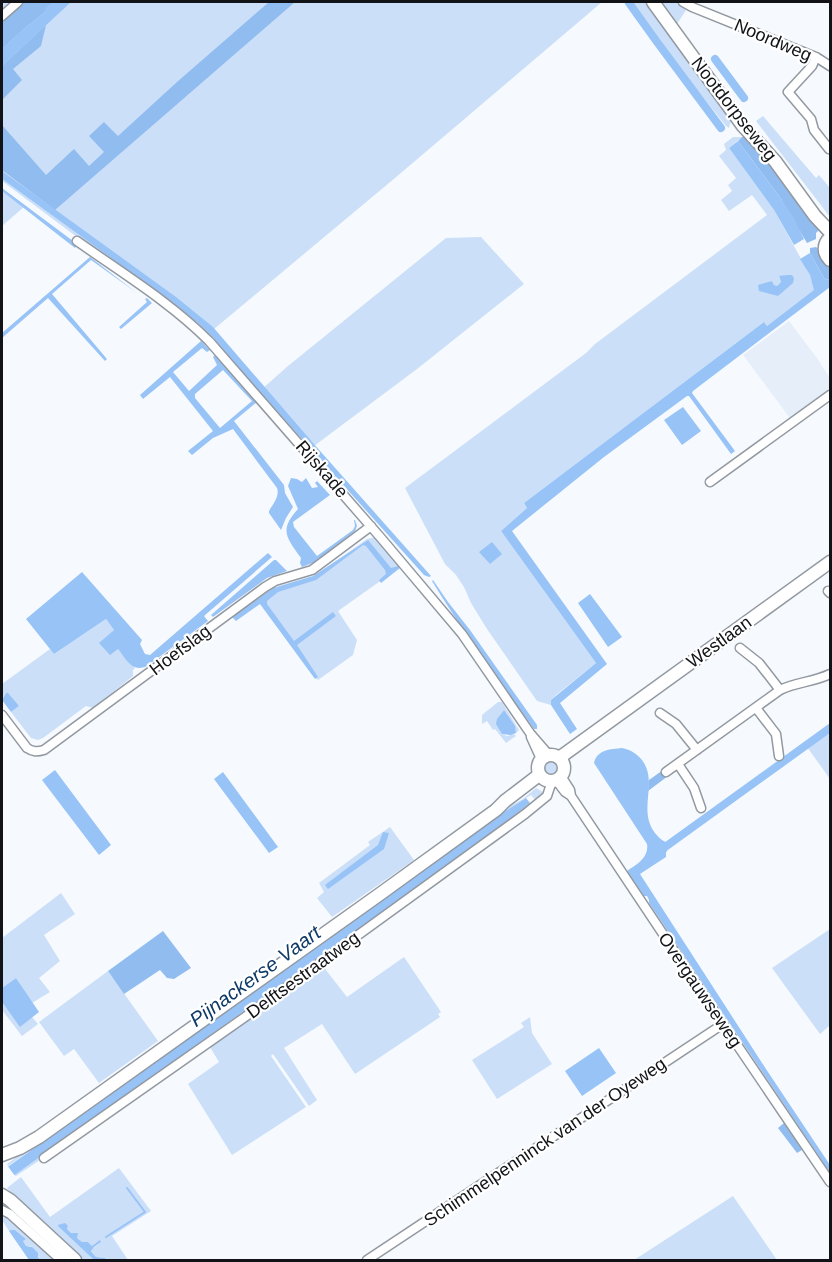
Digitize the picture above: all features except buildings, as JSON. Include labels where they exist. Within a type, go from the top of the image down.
[{"type":"main road","name":"Nootdorpseweg","points":[[653,2],[743,126],[775,161],[830,237]]},
{"type":"main road","points":[[830,237],[825,246],[825,252],[831,260]]},
{"type":"main road","name":"Westlaan","points":[[552,770],[608,722],[831,562]]},
{"type":"main road","name":"Delftsestraatweg","points":[[2,1155],[39,1137],[371,901],[496,810],[505,801],[552,770]]},
{"type":"main road","name":"Delftsestraatweg","points":[[2,1164],[12,1158],[20,1148]]},
{"type":"main road","points":[[2,1185],[6,1198],[75,1260]]},
{"type":"street","points":[[2,16],[18,2]]},
{"type":"street","name":"Noordweg","points":[[683,2],[816,57],[831,66]]},
{"type":"street","points":[[816,57],[812,66],[788,92],[811,119],[814,130],[829,149]]},
{"type":"street","name":"Rijskade","points":[[77,241],[192,324],[261,399],[462,634],[530,733],[540,743],[552,770]]},
{"type":"street","points":[[710,482],[831,395]]},
{"type":"street","name":"Hoefslag","points":[[2,715],[27,748],[38,752],[44,750],[265,587],[275,581],[312,570],[371,526]]},
{"type":"street","points":[[741,648],[759,663],[780,690]]},
{"type":"street","points":[[666,772],[780,690],[831,674]]},
{"type":"street","points":[[756,708],[776,734],[779,756]]},
{"type":"street","points":[[660,713],[676,724],[697,750]]},
{"type":"street","points":[[678,764],[694,788],[701,808]]},
{"type":"street","name":"Overgauwseweg","points":[[552,770],[831,1182]]},
{"type":"street","name":"Delftsestraatweg","points":[[44,1158],[245,1017],[525,814],[547,796],[552,770]]},
{"type":"street","name":"Schimmelpenninck van der Oyeweg","points":[[367,1260],[723,1024]]},
{"type":"street","points":[[2,1210],[10,1214],[61,1260]]},
{"type":"shaded area","points":[[2,2],[602,2],[214,329],[2,171]]},
{"type":"shaded area","points":[[22,2],[54,2],[2,49],[2,20]]},
{"type":"shaded area","points":[[54,2],[71,2],[2,66],[2,49]]},
{"type":"shaded area","points":[[269,2],[295,2],[55,210],[2,170],[2,125],[46,175],[74,149],[89,166],[104,152],[89,136],[104,122],[118,136]]},
{"type":"shaded area","points":[[630,2],[648,2],[732,117],[729,128],[669,55]]},
{"type":"shaded area","points":[[658,2],[677,2],[686,10],[677,24]]},
{"type":"shaded area","points":[[46,25],[41,46],[13,69],[22,80],[2,100],[2,66]]},
{"type":"shaded area","points":[[763,116],[816,178],[819,175],[830,188],[830,217],[756,121]]},
{"type":"shaded area","points":[[748,136],[806,209],[819,230],[816,233],[816,239],[807,243],[781,199],[738,141]]},
{"type":"shaded area","points":[[733,137],[742,137],[729,148],[774,210],[810,275],[815,290],[767,326],[764,322],[524,503],[527,508],[501,531],[596,663],[556,695],[551,700],[551,705],[537,701],[487,629],[456,575],[445,564],[405,488],[767,215],[752,195],[729,211],[721,200],[732,191],[728,185],[736,178],[719,156],[726,150],[724,144]],"holes":[[[791,275],[794,278],[778,296],[758,286],[772,281],[777,286],[781,282],[779,277]]]},
{"type":"shaded area","points":[[738,141],[794,218],[804,239],[794,245],[774,210],[729,148]]},
{"type":"shaded area","points":[[2,171],[176,297],[213,327],[431,576],[424,575],[220,348],[213,337],[159,293],[2,179]]},
{"type":"shaded area","points":[[2,179],[159,293],[213,337],[209,339],[176,311]]},
{"type":"shaded area","points":[[2,188],[77,244],[75,248],[2,191]]},
{"type":"shaded area","points":[[2,189],[25,206],[2,226]]},
{"type":"shaded area","points":[[481,237],[524,284],[417,369],[314,446],[262,389],[446,238]]},
{"type":"shaded area","points":[[816,247],[828,260],[830,279],[828,280],[824,278],[810,253],[810,248]]},
{"type":"shaded area","points":[[810,253],[824,278],[830,279],[830,287],[692,393],[735,451],[731,454],[687,396],[604,457],[512,531],[607,664],[560,703],[577,729],[570,734],[551,705],[551,700],[596,663],[501,531],[527,508],[524,503],[764,322],[767,326],[814,290],[810,275],[800,259]]},
{"type":"shaded area","points":[[90,257],[137,293],[91,260],[52,294],[107,359],[105,361],[48,298],[2,338],[2,333]]},
{"type":"shaded area","points":[[792,275],[793,283],[778,296],[759,291],[758,285],[772,281],[777,286],[781,282],[779,276]]},
{"type":"shaded area","points":[[147,298],[152,303],[121,329],[119,327],[147,302],[145,299]]},
{"type":"shaded area","points":[[789,321],[830,378],[830,393],[792,421],[743,355]]},
{"type":"shaded area","points":[[201,341],[210,350],[207,352],[202,348],[173,372],[189,391],[217,365],[213,357],[215,355],[257,402],[234,421],[284,485],[285,493],[293,507],[281,530],[269,513],[277,497],[277,488],[233,429],[213,438],[192,455],[188,451],[213,431],[170,377],[143,399],[140,395]],"holes":[[[223,370],[252,401],[220,428],[195,398],[195,394]]]},
{"type":"shaded area","points":[[683,407],[701,431],[682,445],[664,420]]},
{"type":"shaded area","points":[[291,478],[302,482],[306,478],[312,488],[318,487],[315,483],[317,481],[330,495],[293,522],[294,527],[317,556],[353,530],[354,520],[357,526],[355,531],[318,561],[302,567],[301,558],[287,534],[288,523],[298,509],[288,486]]},
{"type":"shaded area","points":[[375,537],[400,567],[338,611],[357,640],[353,655],[318,680],[261,601],[276,588],[314,577],[367,539]]},
{"type":"shaded area","points":[[368,540],[391,568],[398,566],[400,568],[381,583],[379,580],[386,574],[385,570],[363,545],[316,580],[278,592],[267,601],[294,641],[333,612],[336,616],[297,645],[318,677],[315,679],[260,604],[236,621],[232,617],[273,588],[313,576]]},
{"type":"shaded area","points":[[492,542],[502,554],[490,564],[479,552]]},
{"type":"shaded area","points":[[268,553],[272,557],[204,616],[208,621],[142,668],[130,664],[118,649],[110,655],[99,643],[114,630],[106,619],[54,654],[26,619],[82,572],[142,640],[140,644],[145,654],[150,655]]},
{"type":"shaded area","points":[[274,560],[287,571],[267,578],[213,617],[211,615]]},
{"type":"shaded area","points":[[433,580],[537,725],[537,729],[534,729],[482,656]]},
{"type":"shaded area","points":[[590,594],[622,637],[608,647],[578,603]]},
{"type":"shaded area","points":[[106,619],[114,630],[100,643],[118,649],[135,668],[133,676],[93,708],[86,706],[43,738],[38,740],[31,738],[11,712],[19,706],[6,693],[2,699],[2,684],[50,649],[54,654]]},
{"type":"shaded area","points":[[6,693],[19,706],[11,712],[2,700]]},
{"type":"shaded area","points":[[498,702],[502,702],[519,730],[516,733],[504,710],[500,715],[502,734],[516,736],[506,743],[487,721],[482,724],[482,715]]},
{"type":"shaded area","points":[[504,710],[515,726],[516,733],[511,735],[502,734],[496,724]]},
{"type":"shaded area","points":[[830,731],[830,779],[807,747]]},
{"type":"shaded area","points":[[622,748],[638,755],[647,769],[649,787],[647,805],[650,824],[660,838],[670,843],[666,857],[640,874],[830,1165],[830,1173],[649,903],[647,896],[644,896],[627,871],[644,857],[647,844],[594,763],[601,753]]},
{"type":"shaded area","points":[[550,760],[556,762],[558,768],[556,774],[550,776],[544,774],[542,768],[544,762]]},
{"type":"shaded area","points":[[55,770],[111,845],[99,855],[42,780]]},
{"type":"shaded area","points":[[663,770],[668,776],[648,791],[649,780]]},
{"type":"shaded area","points":[[223,772],[278,847],[269,853],[214,779]]},
{"type":"shaded area","points":[[536,788],[544,795],[537,802],[531,795],[495,818],[8,1166],[7,1164],[496,814],[523,799]]},
{"type":"shaded area","points":[[526,798],[530,803],[498,829],[2,1184],[2,1171]]},
{"type":"shaded area","points":[[530,803],[532,806],[508,825],[37,1162],[16,1176],[14,1175],[498,829]]},
{"type":"shaded area","points":[[390,827],[414,860],[332,917],[317,898],[324,892],[319,883],[370,845],[368,842]]},
{"type":"shaded area","points":[[383,832],[389,833],[384,849],[328,889],[325,885],[378,845]]},
{"type":"shaded area","points":[[61,893],[75,914],[44,935],[60,961],[39,978],[50,992],[32,1003],[16,978],[2,988],[2,938]]},
{"type":"shaded area","points":[[830,929],[830,1025],[820,1034],[772,968]]},
{"type":"shaded area","points":[[163,931],[191,968],[174,979],[167,978],[160,970],[124,994],[108,971]]},
{"type":"shaded area","points":[[404,957],[441,1012],[438,1014],[440,1017],[355,1074],[322,1024],[284,1048],[317,1100],[309,1106],[273,1054],[271,1056],[306,1107],[232,1155],[188,1084],[219,1062],[210,1047],[322,965],[347,997]]},
{"type":"shaded area","points":[[108,971],[158,1041],[99,1083],[74,1049],[64,1056],[39,1022]]},
{"type":"shaded area","points":[[16,978],[39,1012],[20,1027],[2,1002],[2,988]]},
{"type":"shaded area","points":[[2,1002],[20,1026],[32,1017],[38,1024],[22,1036],[2,1010]]},
{"type":"shaded area","points":[[530,1017],[532,1033],[552,1064],[497,1099],[472,1060],[524,1027],[521,1023]]},
{"type":"shaded area","points":[[599,1048],[616,1073],[582,1096],[565,1071]]},
{"type":"shaded area","points":[[784,1123],[802,1150],[797,1153],[778,1128]]},
{"type":"shaded area","points":[[119,1168],[151,1211],[112,1236],[128,1260],[107,1260],[96,1257],[91,1250],[100,1241],[92,1246],[77,1238],[77,1233],[71,1233],[67,1229],[68,1226],[58,1225],[94,1260],[83,1260],[7,1188],[21,1177],[50,1217]]},
{"type":"shaded area","points":[[733,1196],[777,1260],[634,1260]]},
{"type":"shaded area","points":[[6,1215],[56,1260],[41,1260],[31,1246],[26,1246],[23,1241],[25,1238],[15,1230],[9,1231],[2,1220]]},
{"type":"shaded area","points":[[65,1223],[71,1233],[78,1233],[77,1238],[82,1242],[88,1242],[92,1246],[100,1240],[101,1242],[91,1251],[96,1257],[107,1260],[94,1260],[58,1226]]},
{"type":"shaded area","points":[[15,1230],[26,1239],[23,1241],[26,1246],[32,1247],[41,1260],[29,1260],[9,1231]]},
{"type":"pier","points":[[7,1165],[15,1176],[2,1186],[2,1169]]},
{"type":"waterway","points":[[629,3],[721,128]]},
{"type":"waterway","points":[[715,59],[744,98]]},
{"type":"waterway","points":[[661,850],[830,728]]},
{"type":"waterway","points":[[106,1237],[145,1212],[127,1188]]},
{"type":"water label","name":"Pijnackerse Vaart","points":[[255,976]]}]
